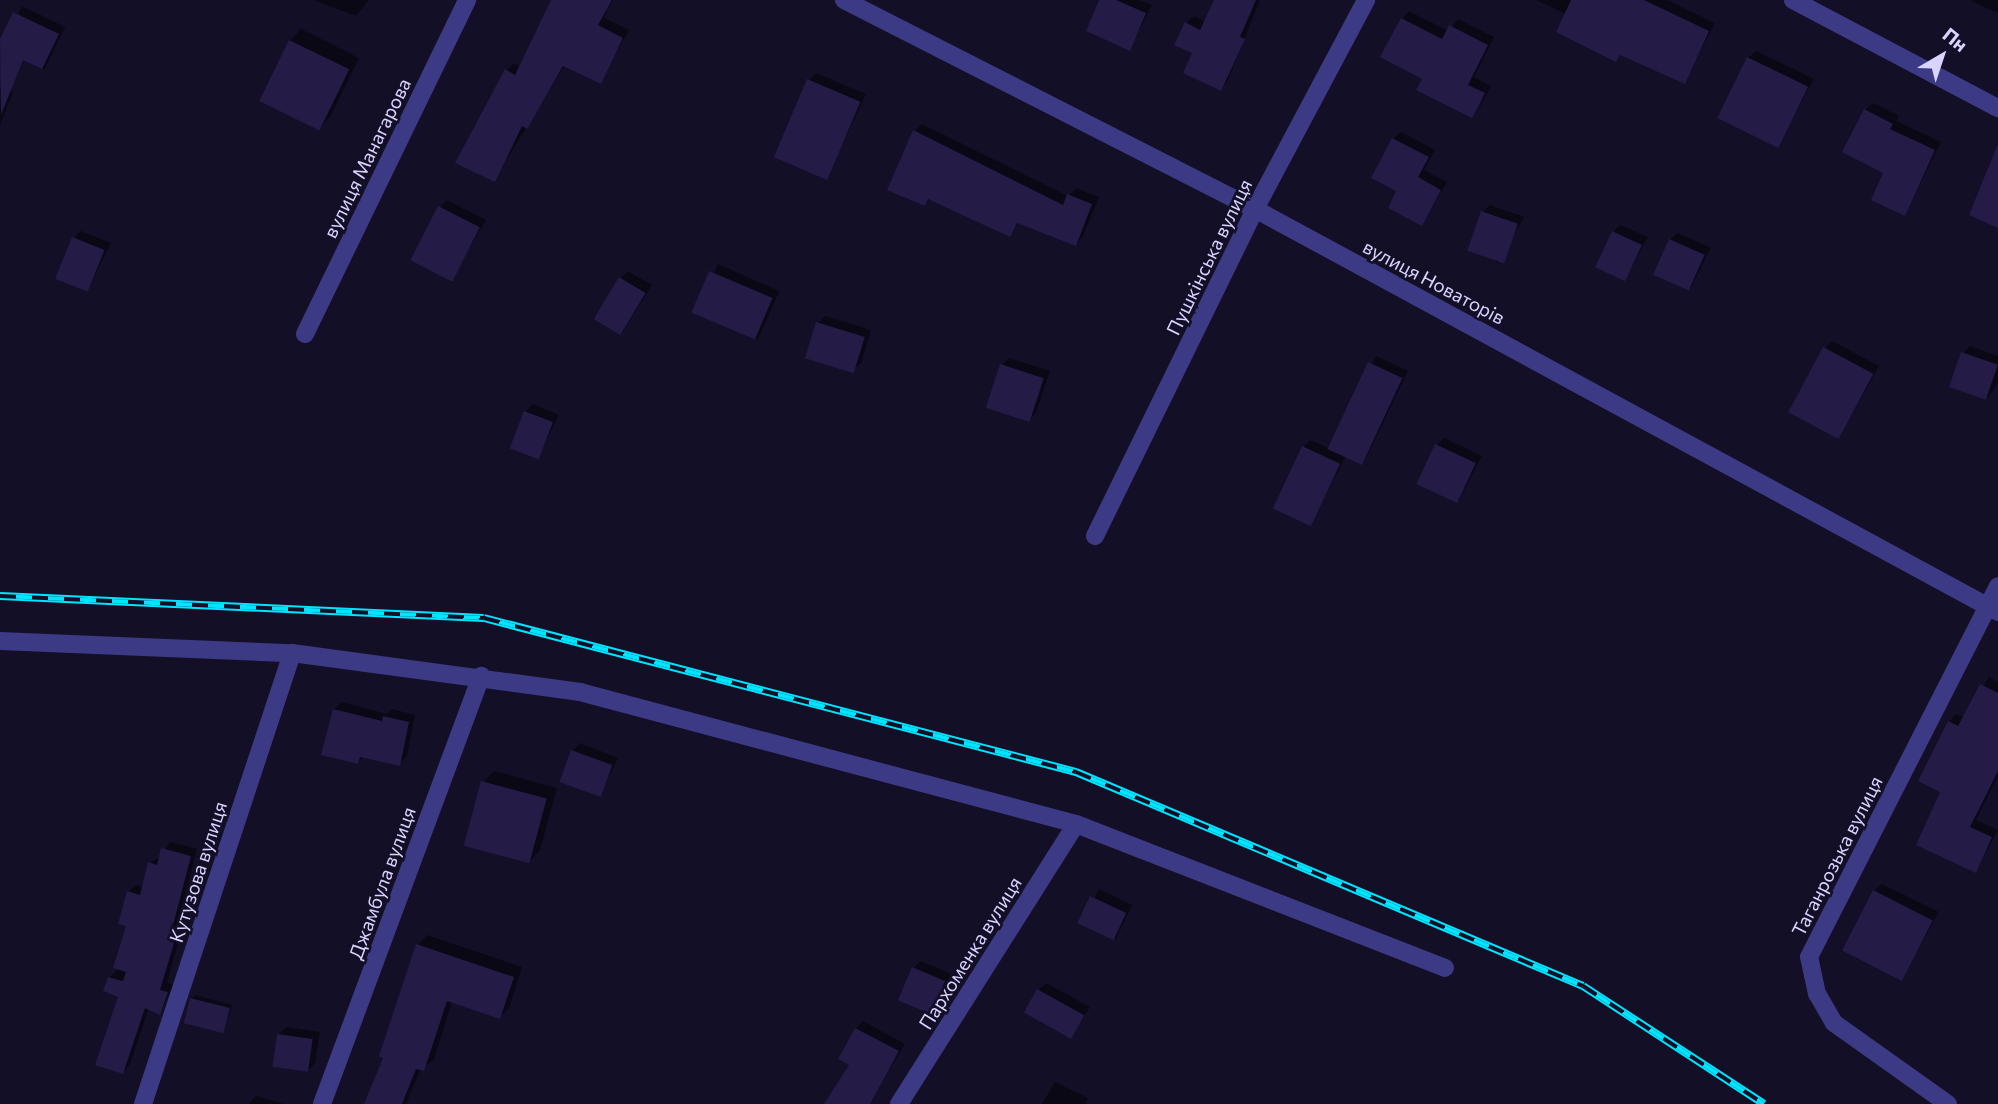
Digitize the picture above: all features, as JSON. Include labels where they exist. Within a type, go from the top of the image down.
[{"type":"street","name":"вулиця Манагарова","points":[[305,334],[467,0]]},
{"type":"street","name":"вулиця Новаторів","points":[[844,0],[1255,209],[1993,609]]},
{"type":"street","name":"Пушкінська вулиця","points":[[1095,536],[1255,209],[1366,0]]},
{"type":"street","points":[[1793,0],[1998,108]]},
{"type":"street","name":"Таганрозька вулиця","points":[[1948,1104],[1834,1023],[1817,994],[1809,957],[1993,609],[1998,586]]},
{"type":"street","points":[[0,641],[292,653],[481,676],[580,692],[1076,824],[1445,968]]},
{"type":"street","name":"Кутузова вулиця","points":[[143,1104],[292,653]]},
{"type":"street","name":"Джамбула вулиця","points":[[322,1104],[481,676]]},
{"type":"street","name":"Пархоменка вулиця","points":[[899,1104],[1076,824]]},
{"type":"building","points":[[551,0],[612,0],[598,25],[623,38],[601,84],[563,66],[527,129],[522,126],[495,182],[455,163],[505,69],[515,75]]},
{"type":"building","points":[[1099,0],[1116,0],[1146,13],[1130,51],[1086,31]]},
{"type":"building","points":[[1214,0],[1256,0],[1240,37],[1245,39],[1221,91],[1183,73],[1192,53],[1174,45],[1185,22],[1200,30]]},
{"type":"building","points":[[1571,0],[1644,0],[1709,31],[1685,84],[1620,55],[1616,62],[1556,32]]},
{"type":"building","points":[[13,12],[59,34],[42,69],[23,60],[1,115],[0,39]]},
{"type":"building","points":[[1401,18],[1442,39],[1449,25],[1488,45],[1468,85],[1485,93],[1472,118],[1416,90],[1422,79],[1380,57]]},
{"type":"building","points":[[289,40],[349,69],[319,130],[259,101]]},
{"type":"building","points":[[1747,57],[1808,87],[1778,148],[1717,118]]},
{"type":"building","points":[[807,79],[860,102],[827,180],[774,157]]},
{"type":"building","points":[[1864,109],[1893,124],[1890,129],[1935,150],[1905,216],[1871,200],[1883,173],[1842,152]]},
{"type":"building","points":[[913,130],[1063,205],[1067,194],[1092,204],[1076,246],[1017,223],[1010,237],[928,199],[925,206],[887,190]]},
{"type":"building","points":[[1392,138],[1429,157],[1418,177],[1441,190],[1422,226],[1388,208],[1396,191],[1371,178]]},
{"type":"building","points":[[1998,146],[1998,228],[1969,215]]},
{"type":"building","points":[[438,206],[480,227],[452,282],[410,260]]},
{"type":"building","points":[[1481,211],[1518,224],[1504,263],[1467,251]]},
{"type":"building","points":[[1612,231],[1642,245],[1625,281],[1595,267]]},
{"type":"building","points":[[72,237],[104,250],[88,292],[55,279]]},
{"type":"building","points":[[1669,239],[1705,255],[1689,290],[1653,275]]},
{"type":"building","points":[[709,271],[773,298],[755,339],[691,312]]},
{"type":"building","points":[[619,277],[646,293],[620,335],[594,319]]},
{"type":"building","points":[[816,322],[865,337],[854,373],[805,358]]},
{"type":"building","points":[[1823,347],[1873,374],[1839,439],[1788,412]]},
{"type":"building","points":[[1961,352],[1998,365],[1986,400],[1949,387]]},
{"type":"building","points":[[1368,362],[1402,378],[1362,465],[1327,449]]},
{"type":"building","points":[[1000,364],[1044,378],[1030,422],[986,408]]},
{"type":"building","points":[[524,411],[553,422],[539,459],[510,448]]},
{"type":"building","points":[[1435,444],[1476,463],[1457,503],[1416,484]]},
{"type":"building","points":[[1302,446],[1340,464],[1311,526],[1273,509]]},
{"type":"building","points":[[1980,684],[1998,693],[1998,771],[1970,827],[1992,837],[1976,873],[1916,845],[1940,792],[1918,781],[1948,721],[1958,726]]},
{"type":"building","points":[[333,709],[382,721],[383,716],[409,722],[400,766],[360,757],[358,764],[321,755]]},
{"type":"building","points":[[571,750],[612,765],[601,797],[559,782]]},
{"type":"building","points":[[481,781],[547,799],[529,863],[464,846]]},
{"type":"building","points":[[161,848],[191,856],[169,941],[174,943],[160,990],[168,992],[160,1015],[145,1008],[123,1074],[95,1065],[118,997],[103,991],[108,977],[123,981],[126,972],[113,968],[126,926],[118,924],[127,891],[140,895],[148,862],[157,865]]},
{"type":"building","points":[[1873,890],[1933,920],[1902,981],[1842,951]]},
{"type":"building","points":[[1090,896],[1126,913],[1114,940],[1077,923]]},
{"type":"building","points":[[416,944],[514,977],[500,1019],[447,1001],[424,1071],[416,1069],[402,1104],[364,1104],[383,1058],[379,1056]]},
{"type":"building","points":[[912,967],[945,981],[931,1014],[898,1000]]},
{"type":"building","points":[[1037,989],[1084,1015],[1071,1039],[1024,1013]]},
{"type":"building","points":[[190,998],[230,1008],[223,1033],[184,1023]]},
{"type":"building","points":[[855,1028],[899,1051],[870,1104],[824,1104],[849,1065],[838,1059]]},
{"type":"building","points":[[277,1034],[313,1039],[308,1072],[272,1067]]},
{"type":"railway","points":[[0,596],[484,618],[1076,772],[1583,986],[1764,1104]]}]
